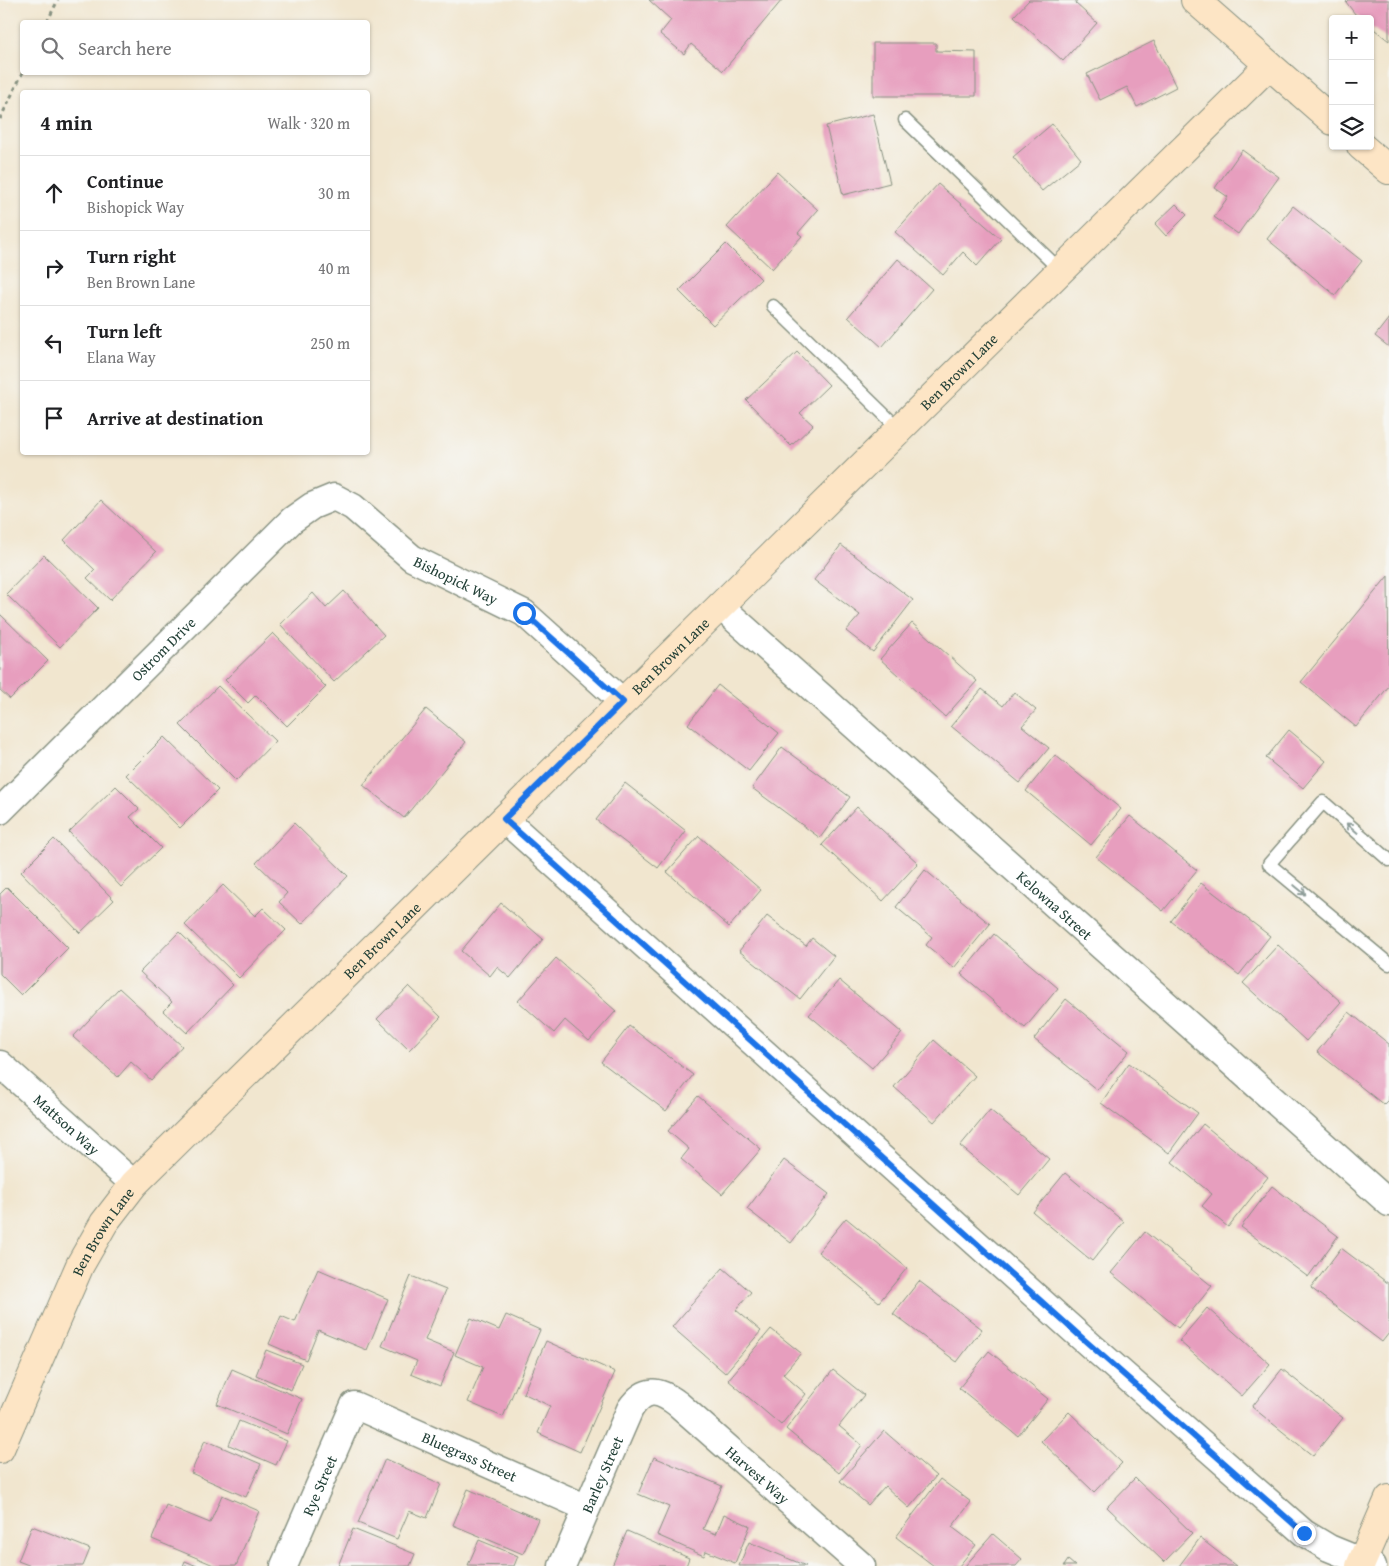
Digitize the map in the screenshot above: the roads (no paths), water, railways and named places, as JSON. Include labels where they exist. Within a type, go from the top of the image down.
[{"type":"street","points":[[1195,0],[1329,118]]},
{"type":"street","name":"Ben Brown Lane","points":[[0,1449],[80,1265],[104,1223],[134,1184],[1268,65]]},
{"type":"street","points":[[1366,150],[1389,170]]},
{"type":"street","name":"Bishopick Way","points":[[334,497],[353,506],[412,558],[524,613],[623,702]]},
{"type":"street","name":"Ostrom Drive","points":[[0,811],[292,520],[312,506],[334,497]]},
{"type":"street","name":"Kelowna Street","points":[[720,606],[1389,1203]]},
{"type":"street","points":[[504,819],[1081,1337],[1304,1533],[1329,1548],[1365,1565],[1389,1499]]},
{"type":"street","name":"Mattson Way","points":[[0,1064],[134,1184]]},
{"type":"street","name":"Barley Street","points":[[562,1566],[630,1409],[639,1396],[650,1392]]},
{"type":"street","name":"Harvest Way","points":[[650,1392],[666,1395],[678,1404],[857,1564]]},
{"type":"street","name":"Bluegrass Street","points":[[354,1405],[587,1508]]},
{"type":"street","name":"Rye Street","points":[[284,1566],[354,1405]]},
{"type":"lane","points":[[905,120],[1060,270]]},
{"type":"lane","points":[[773,306],[899,429]]},
{"type":"lane","points":[[1389,860],[1323,802],[1269,864],[1389,964]]}]
